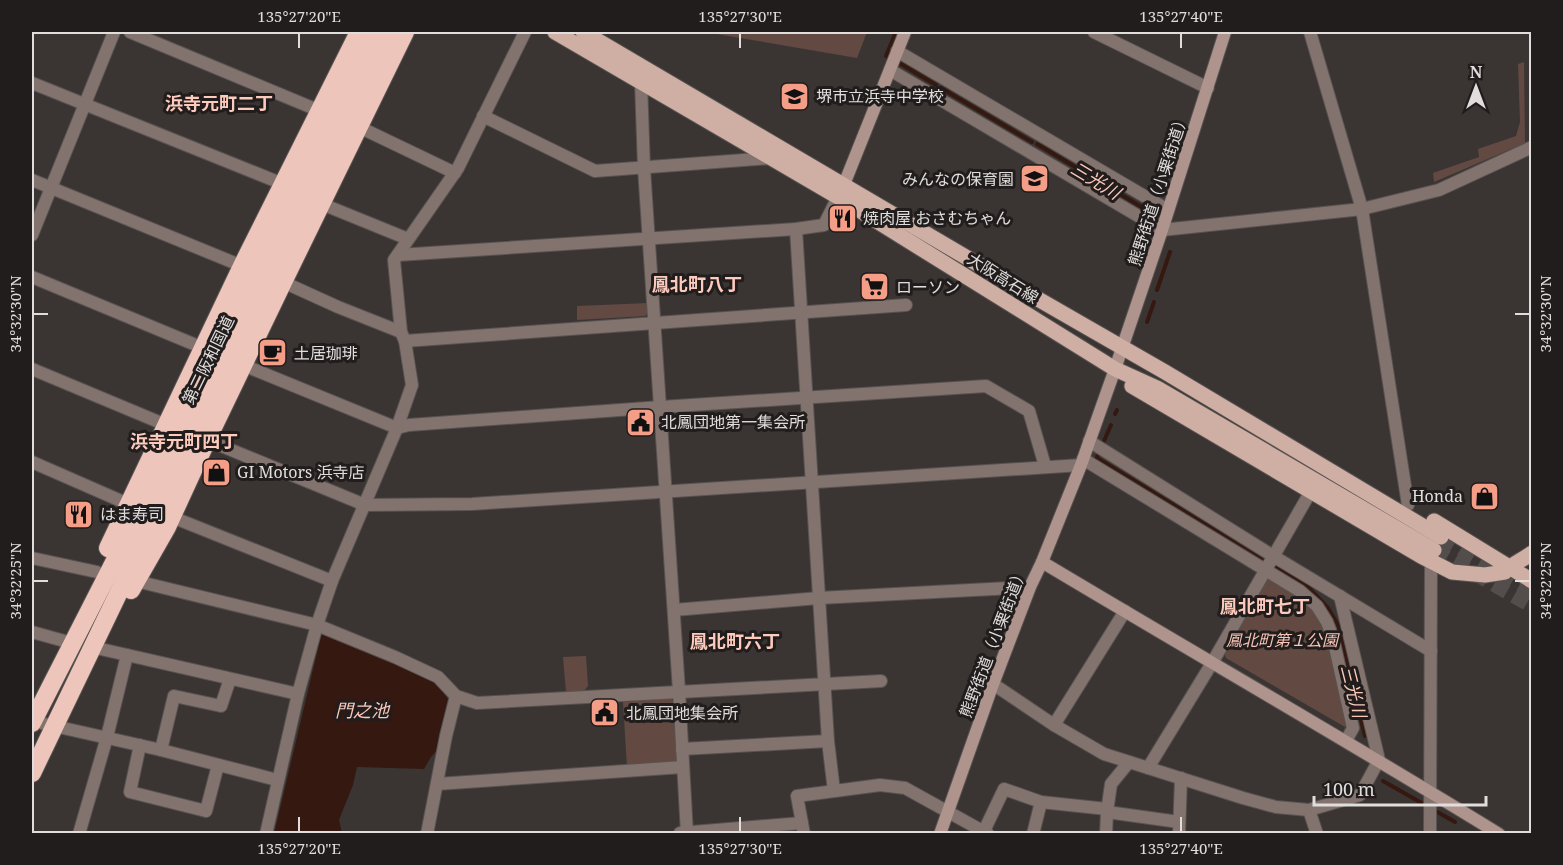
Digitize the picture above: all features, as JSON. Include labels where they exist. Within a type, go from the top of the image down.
[{"type":"highway","points":[[63,660],[72,629],[128,504],[242,266],[361,32]]},
{"type":"highway","name":"第二阪和国道","points":[[32,773],[92,647],[361,32]]},
{"type":"highway","name":"第二阪和国道","points":[[32,722],[63,660],[161,485],[391,32]]},
{"type":"highway","points":[[92,647],[113,623],[172,517],[243,365],[405,32]]},
{"type":"main road","name":"大阪高石線","points":[[555,32],[645,75],[841,191],[1165,372],[1435,549]]},
{"type":"main road","name":"大阪高石線","points":[[583,32],[771,158],[841,191],[1115,369],[1157,387],[1435,549]]},
{"type":"main road","points":[[1122,348],[1168,364],[1532,581]]},
{"type":"main road","points":[[1115,369],[1130,384],[1311,491],[1435,549],[1452,572],[1485,575],[1505,572],[1532,553]]},
{"type":"street","points":[[32,236],[114,32]]},
{"type":"street","points":[[130,32],[320,111]]},
{"type":"street","points":[[266,834],[298,694],[317,625],[332,581],[397,428],[412,385],[403,336],[394,260],[455,173],[525,32]]},
{"type":"street","points":[[398,255],[796,229],[824,225],[841,191],[905,32]]},
{"type":"street","points":[[1094,32],[1208,88]]},
{"type":"street","name":"熊野街道（小栗街道）","points":[[940,834],[1030,587],[1082,462],[1162,230],[1226,32]]},
{"type":"street","points":[[1310,32],[1362,208],[1408,505]]},
{"type":"street","points":[[897,52],[1162,230],[1362,208],[1439,190],[1532,147]]},
{"type":"street","points":[[891,68],[1034,144],[1168,210]]},
{"type":"street","points":[[645,75],[644,168],[687,833]]},
{"type":"street","points":[[32,83],[283,184]]},
{"type":"street","points":[[483,116],[596,171],[771,158]]},
{"type":"street","points":[[359,127],[455,173]]},
{"type":"street","points":[[32,180],[242,266]]},
{"type":"street","points":[[322,204],[408,239]]},
{"type":"street","points":[[796,229],[828,741],[834,791]]},
{"type":"street","points":[[32,277],[203,348]]},
{"type":"street","points":[[283,282],[403,336],[654,324],[906,305]]},
{"type":"street","points":[[243,365],[397,428],[409,425],[661,407],[986,386],[1029,411],[1044,466]]},
{"type":"street","points":[[32,369],[166,425]]},
{"type":"street","points":[[207,440],[365,505],[472,504],[1082,462],[1269,563],[1340,596],[1431,651]]},
{"type":"street","points":[[1089,441],[1269,563],[1317,606],[1333,638],[1353,728],[1346,741]]},
{"type":"street","points":[[32,462],[128,504]]},
{"type":"street","points":[[1149,768],[1311,491]]},
{"type":"street","points":[[172,517],[332,581]]},
{"type":"street","points":[[1430,834],[1431,651],[1435,549]]},
{"type":"street","points":[[32,558],[97,572]]},
{"type":"street","points":[[1042,562],[1379,760],[1430,795],[1499,834]]},
{"type":"street","points":[[136,581],[317,625],[438,677],[456,696],[477,703],[881,681]]},
{"type":"street","points":[[674,610],[819,598],[1030,587]]},
{"type":"street","points":[[993,684],[1054,725],[1104,754],[1276,807],[1310,810],[1360,795],[1379,760],[1340,596]]},
{"type":"street","points":[[1054,725],[1125,611]]},
{"type":"street","points":[[32,632],[68,642]]},
{"type":"street","points":[[92,647],[298,694]]},
{"type":"street","points":[[79,834],[107,737],[127,655]]},
{"type":"street","points":[[161,750],[174,696],[221,706],[230,678]]},
{"type":"street","points":[[427,834],[456,696]]},
{"type":"street","points":[[32,722],[141,745],[278,780]]},
{"type":"street","points":[[682,749],[828,741]]},
{"type":"street","points":[[141,745],[130,792],[206,811],[218,765]]},
{"type":"street","points":[[1106,834],[1111,784],[1129,762]]},
{"type":"street","points":[[437,784],[683,766]]},
{"type":"street","points":[[680,834],[803,828],[797,796],[880,785],[905,788],[986,832],[1004,789],[1041,802],[1107,811],[1179,828],[1181,778]]},
{"type":"street","points":[[1033,834],[1041,802]]},
{"type":"street","points":[[1310,810],[1317,834]]},
{"type":"green space","points":[[705,32],[867,32],[857,58]]},
{"type":"green space","points":[[1524,62],[1525,143],[1434,182],[1433,173],[1479,157],[1478,149],[1516,136],[1520,122],[1518,64]]},
{"type":"green space","points":[[649,303],[649,312],[645,316],[577,320],[577,306]]},
{"type":"green space","name":"鳳北町第１公園","points":[[1267,578],[1272,578],[1314,608],[1324,624],[1349,723],[1345,727],[1226,658],[1224,652]]},
{"type":"green space","points":[[586,656],[588,686],[584,691],[566,692],[563,657]]},
{"type":"green space","points":[[670,698],[675,703],[677,759],[673,764],[627,767],[623,702]]},
{"type":"water","name":"門之池","points":[[325,633],[437,684],[448,699],[451,708],[441,746],[424,769],[357,767],[353,785],[339,820],[342,833],[274,834],[321,636]]},
{"type":"waterway","name":"三光川","points":[[888,57],[886,56],[896,32]]},
{"type":"waterway","name":"三光川","points":[[901,64],[936,85]]},
{"type":"waterway","name":"三光川","points":[[941,88],[1032,142]]},
{"type":"waterway","name":"三光川","points":[[1037,144],[1155,215]]},
{"type":"waterway","name":"三光川","points":[[1157,290],[1170,252]]},
{"type":"waterway","name":"三光川","points":[[1147,322],[1154,302]]},
{"type":"waterway","name":"三光川","points":[[1115,414],[1117,410]]},
{"type":"waterway","name":"三光川","points":[[1104,441],[1111,425]]},
{"type":"waterway","name":"三光川","points":[[1098,454],[1097,458],[1266,561]]},
{"type":"waterway","name":"三光川","points":[[1275,566],[1308,587],[1328,608],[1338,625],[1365,736]]},
{"type":"waterway","name":"三光川","points":[[1383,781],[1455,822]]},
{"type":"tunnel","points":[[1441,537],[1532,590]]},
{"type":"tunnel","points":[[1434,550],[1532,606]]},
{"type":"place","name":"堺市立浜寺中学校","points":[[795,96]]},
{"type":"place","name":"みんなの保育園","points":[[1035,179]]},
{"type":"place","name":"焼肉屋 おさむちゃん","points":[[842,218]]},
{"type":"place","name":"ローソン","points":[[875,287]]},
{"type":"place","name":"土居珈琲","points":[[273,353]]},
{"type":"place","name":"北鳳団地第一集会所","points":[[640,422]]},
{"type":"place","name":"GI Motors 浜寺店","points":[[216,472]]},
{"type":"place","name":"Honda","points":[[1484,496]]},
{"type":"place","name":"はま寿司","points":[[79,514]]},
{"type":"place","name":"北鳳団地集会所","points":[[605,713]]},
{"type":"district","name":"浜寺元町二丁","points":[[219,103]]},
{"type":"district","name":"鳳北町八丁","points":[[697,284]]},
{"type":"district","name":"浜寺元町四丁","points":[[184,441]]},
{"type":"district","name":"鳳北町七丁","points":[[1265,606]]},
{"type":"district","name":"鳳北町六丁","points":[[735,641]]}]
